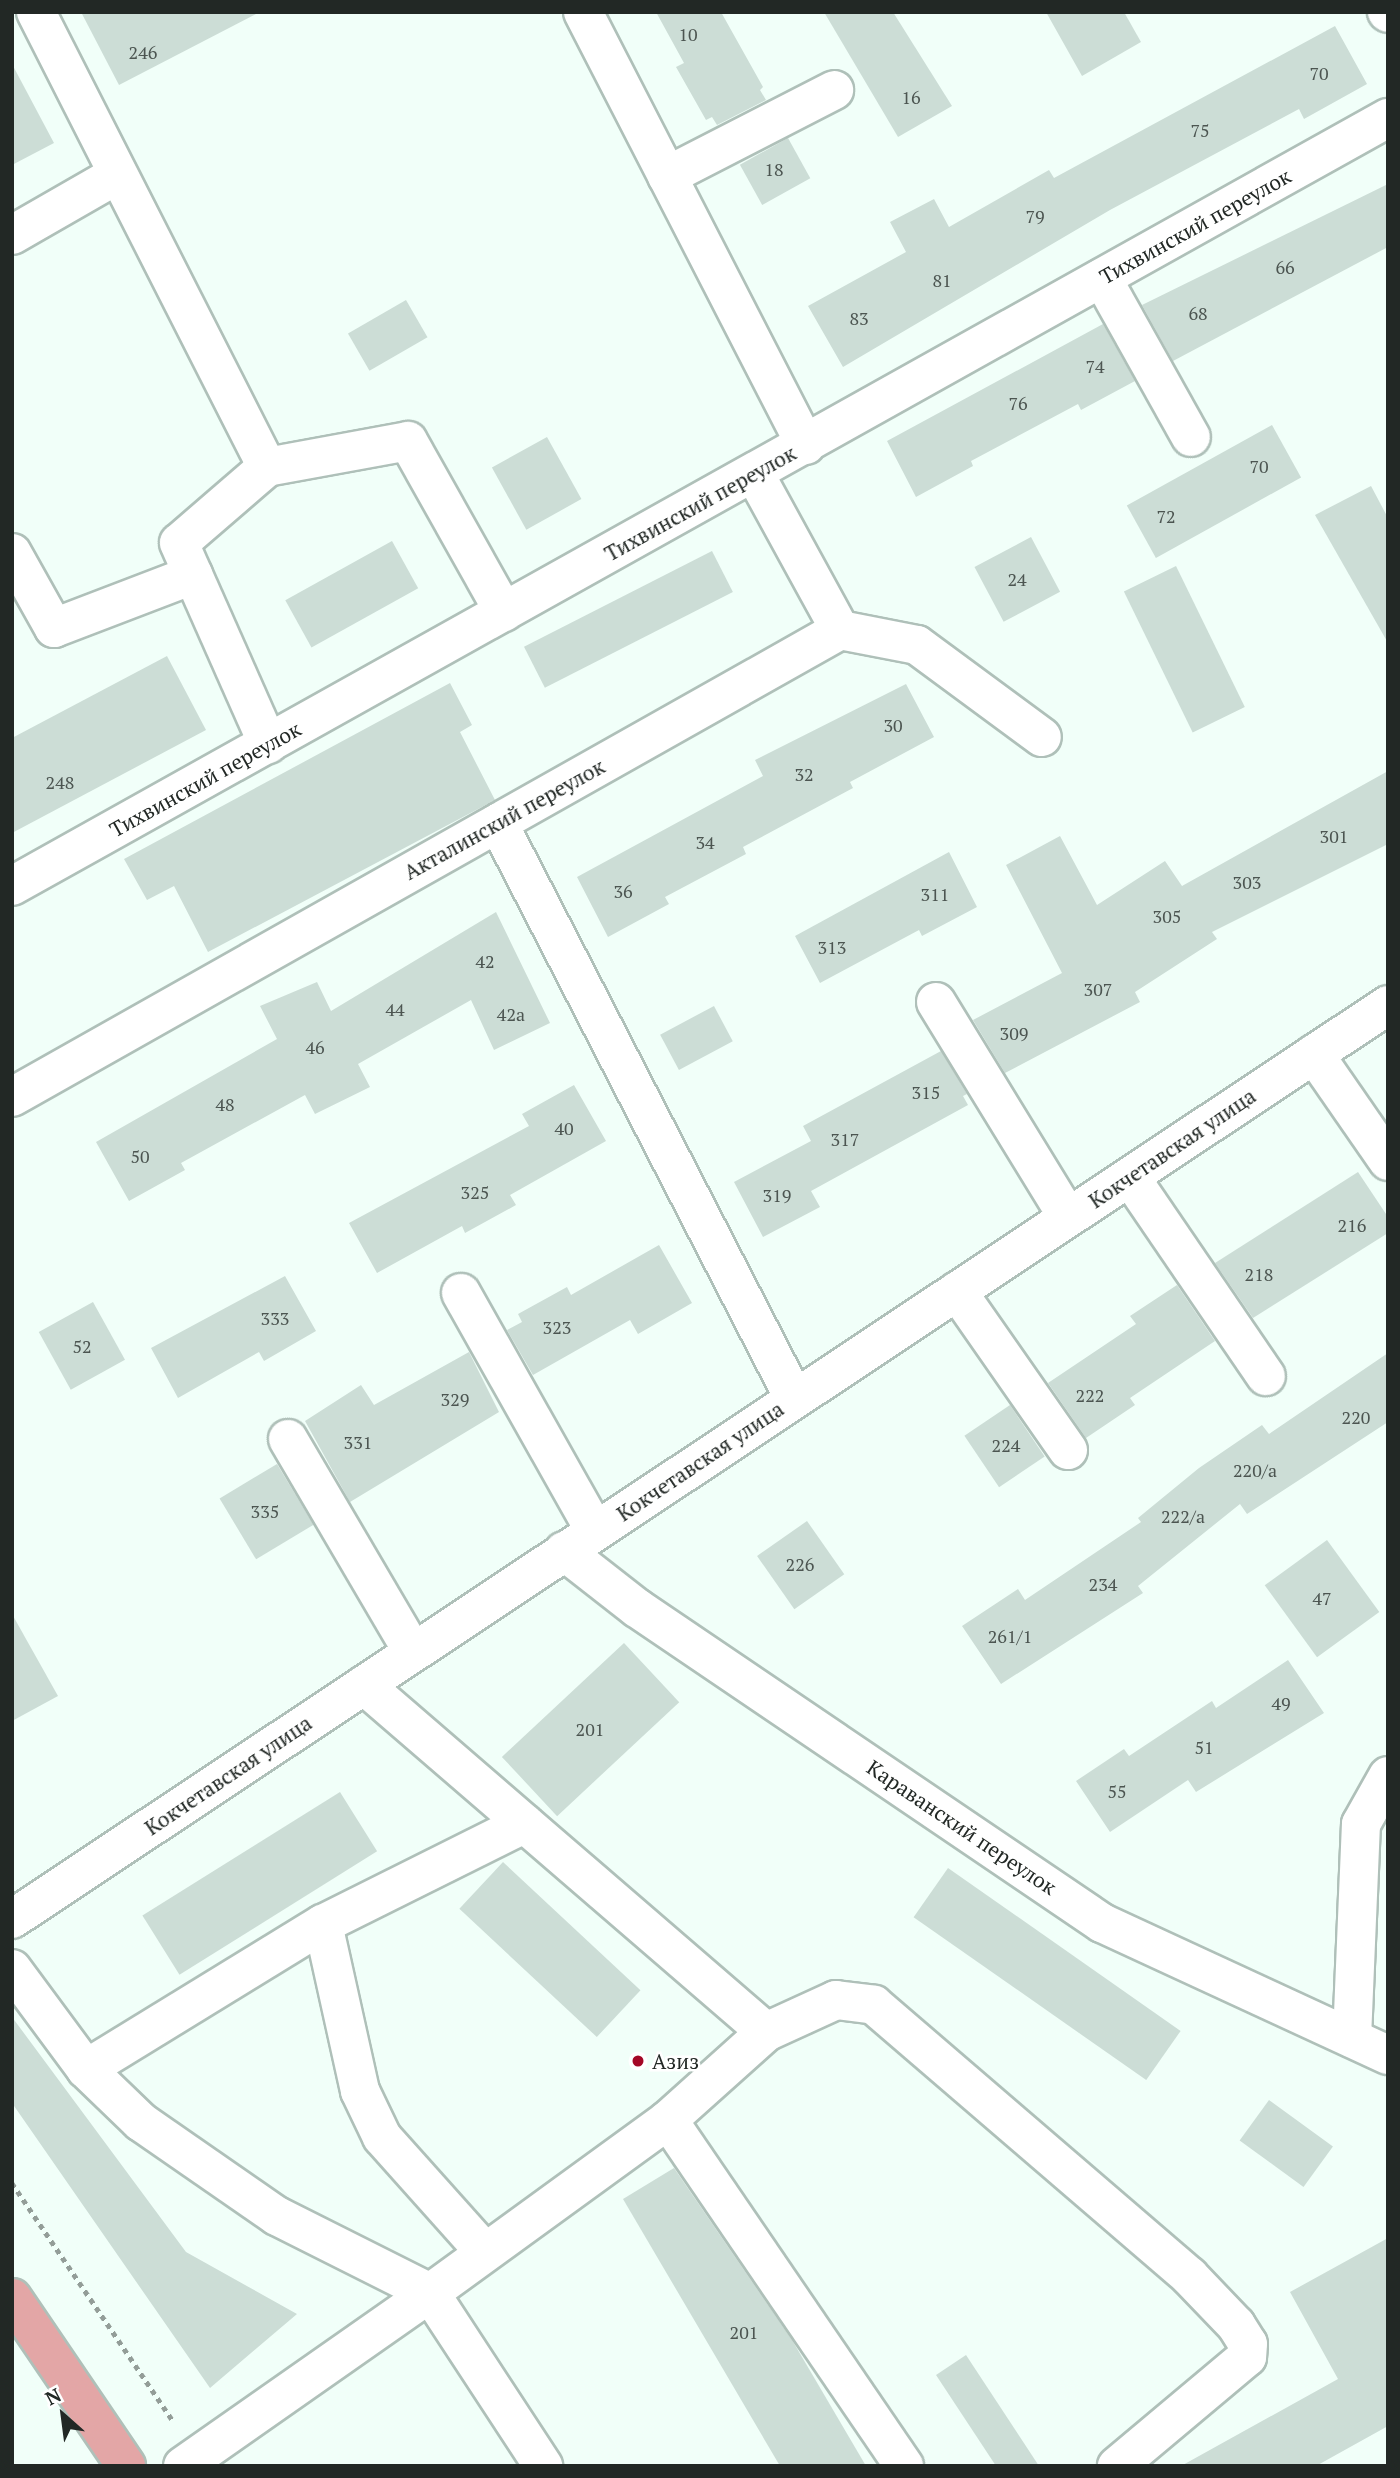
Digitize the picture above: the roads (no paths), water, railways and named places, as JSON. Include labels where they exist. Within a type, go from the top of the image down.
[{"type":"main road","points":[[12,2298],[126,2466]]},
{"type":"street","points":[[36,12],[267,467]]},
{"type":"street","points":[[583,12],[806,444]]},
{"type":"street","points":[[667,176],[834,90]]},
{"type":"street","name":"Тихвинский переулок","points":[[12,886],[1388,118]]},
{"type":"street","points":[[12,235],[118,174]]},
{"type":"street","points":[[1102,278],[1191,437]]},
{"type":"street","points":[[268,744],[179,544],[267,467],[408,441],[504,612]]},
{"type":"street","points":[[754,473],[840,630],[917,645],[1042,737]]},
{"type":"street","points":[[12,552],[54,628],[193,575]]},
{"type":"street","name":"Акталинский переулок","points":[[12,1097],[840,630]]},
{"type":"street","points":[[498,823],[794,1398]]},
{"type":"street","points":[[936,1002],[1068,1217]]},
{"type":"street","name":"Кокчетавская улица","points":[[12,1919],[1388,1005]]},
{"type":"street","points":[[1314,1054],[1388,1161]]},
{"type":"street","points":[[1130,1177],[1266,1376]]},
{"type":"street","points":[[957,1290],[1069,1450]]},
{"type":"street","points":[[461,1293],[595,1531]]},
{"type":"street","points":[[288,1439],[413,1652]]},
{"type":"street","name":"Караванский переулок","points":[[564,1551],[637,1608],[1102,1923],[1388,2055]]},
{"type":"street","points":[[364,1685],[766,2032]]},
{"type":"street","points":[[1352,2038],[1362,1824],[1388,1776]]},
{"type":"street","points":[[86,2069],[323,1924],[524,1824]]},
{"type":"street","points":[[323,1924],[360,2091],[382,2137],[485,2252]]},
{"type":"street","points":[[12,1969],[86,2069],[141,2122],[277,2216],[430,2294],[543,2466]]},
{"type":"street","points":[[190,2461],[430,2294],[668,2120],[766,2032],[836,2000],[874,2005],[1189,2276],[1236,2325],[1248,2344],[1247,2357],[1117,2466]]},
{"type":"street","points":[[668,2120],[904,2466]]},
{"type":"place","name":"Азиз","points":[[638,2061]]}]
